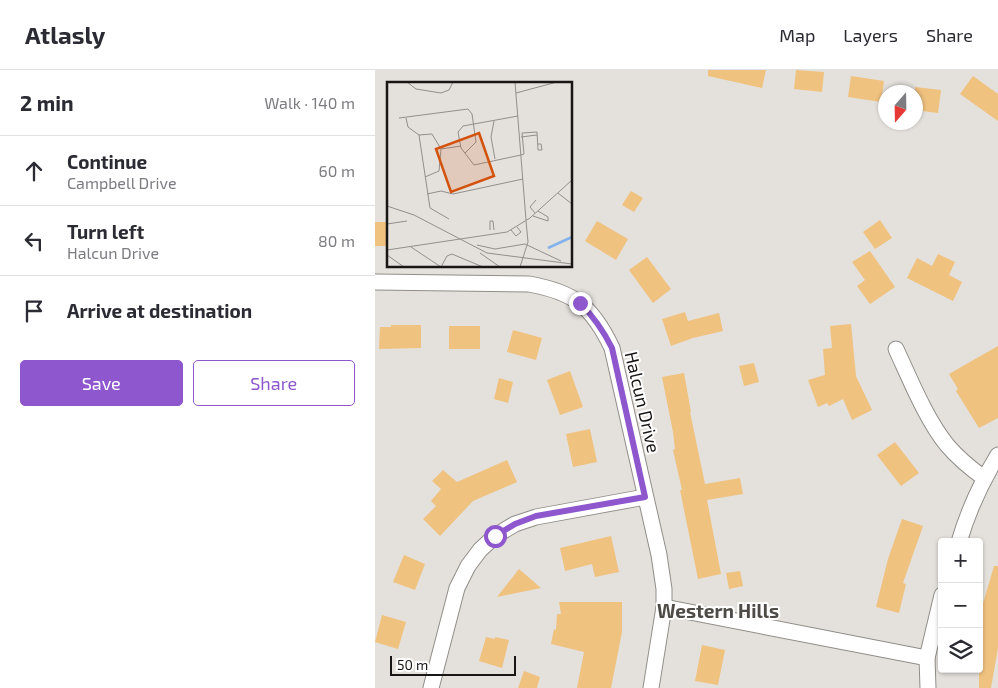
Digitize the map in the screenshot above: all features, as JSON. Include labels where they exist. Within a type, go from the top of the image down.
[{"type":"street","name":"Halcun Drive","points":[[375,282],[529,284],[550,288],[580,303],[595,318],[605,332],[612,348],[659,555],[664,589],[664,607],[651,688]]},
{"type":"street","points":[[895,349],[946,444],[964,463],[984,478]]},
{"type":"street","points":[[960,538],[971,505],[998,455]]},
{"type":"street","points":[[431,688],[457,588],[467,566],[495,536],[515,524],[536,516],[645,497]]},
{"type":"street","points":[[664,607],[927,658]]},
{"type":"street","points":[[928,688],[927,658],[938,612]]},
{"type":"building","points":[[708,70],[766,70],[762,88],[708,76]]},
{"type":"building","points":[[796,70],[824,72],[822,92],[794,89]]},
{"type":"building","points":[[851,76],[884,81],[883,85],[878,85],[878,102],[848,97]]},
{"type":"building","points":[[973,76],[998,94],[998,121],[960,94]]},
{"type":"building","points":[[923,88],[941,90],[938,113],[923,111]]},
{"type":"building","points":[[631,191],[643,198],[634,212],[622,205]]},
{"type":"building","points":[[880,220],[892,238],[875,249],[863,232]]},
{"type":"building","points":[[597,221],[628,239],[616,260],[585,241]]},
{"type":"building","points":[[375,222],[387,222],[387,246],[375,246]]},
{"type":"building","points":[[870,251],[895,287],[870,304],[857,286],[865,280],[852,262]]},
{"type":"building","points":[[938,254],[955,262],[949,275],[962,282],[953,301],[907,278],[917,258],[932,266]]},
{"type":"building","points":[[647,257],[671,289],[653,303],[629,270]]},
{"type":"building","points":[[685,312],[688,321],[719,313],[723,331],[693,338],[671,346],[662,319]]},
{"type":"building","points":[[851,324],[856,376],[872,410],[852,420],[843,399],[829,406],[827,403],[818,407],[808,380],[825,375],[823,349],[832,348],[830,326]]},
{"type":"building","points":[[391,325],[421,325],[421,348],[379,349],[380,327],[391,327]]},
{"type":"building","points":[[449,326],[480,326],[480,349],[449,349]]},
{"type":"building","points":[[513,330],[542,338],[536,360],[507,352]]},
{"type":"building","points":[[998,346],[998,418],[979,428],[956,391],[958,389],[949,374]]},
{"type":"building","points":[[754,363],[759,382],[744,386],[739,366]]},
{"type":"building","points":[[570,371],[583,407],[560,415],[547,380]]},
{"type":"building","points":[[684,373],[705,484],[740,478],[743,494],[707,500],[721,574],[698,579],[680,490],[682,490],[673,450],[675,449],[673,432],[662,377]]},
{"type":"building","points":[[499,378],[513,382],[508,403],[494,399]]},
{"type":"building","points":[[590,429],[597,462],[573,467],[566,434]]},
{"type":"building","points":[[895,442],[919,473],[901,486],[877,455]]},
{"type":"building","points":[[507,460],[517,482],[473,501],[440,536],[423,519],[436,506],[431,501],[441,489],[432,481],[443,470],[457,482]]},
{"type":"building","points":[[902,519],[923,526],[903,583],[906,584],[899,613],[876,607],[888,559]]},
{"type":"building","points":[[611,536],[619,572],[595,577],[592,564],[565,571],[560,548]]},
{"type":"building","points":[[404,555],[425,564],[415,590],[393,582]]},
{"type":"building","points":[[994,566],[998,566],[998,648],[991,688],[979,688],[979,673],[983,673],[983,604]]},
{"type":"building","points":[[519,569],[541,588],[497,597]]},
{"type":"building","points":[[740,571],[743,586],[729,589],[726,573]]},
{"type":"building","points":[[559,602],[622,602],[622,632],[611,688],[577,688],[584,652],[551,644],[554,629],[556,630],[557,614],[561,614]]},
{"type":"building","points":[[382,615],[406,622],[398,649],[375,642]]},
{"type":"building","points":[[486,637],[509,640],[502,668],[479,661]]},
{"type":"building","points":[[702,645],[725,650],[718,685],[695,681]]},
{"type":"building","points":[[524,671],[540,677],[537,688],[518,688]]},
{"type":"district","name":"Western Hills","points":[[718,610]]},
{"type":"route","points":[[495,536],[515,524],[536,516],[645,497],[612,348],[605,332],[595,318],[580,303]]}]
